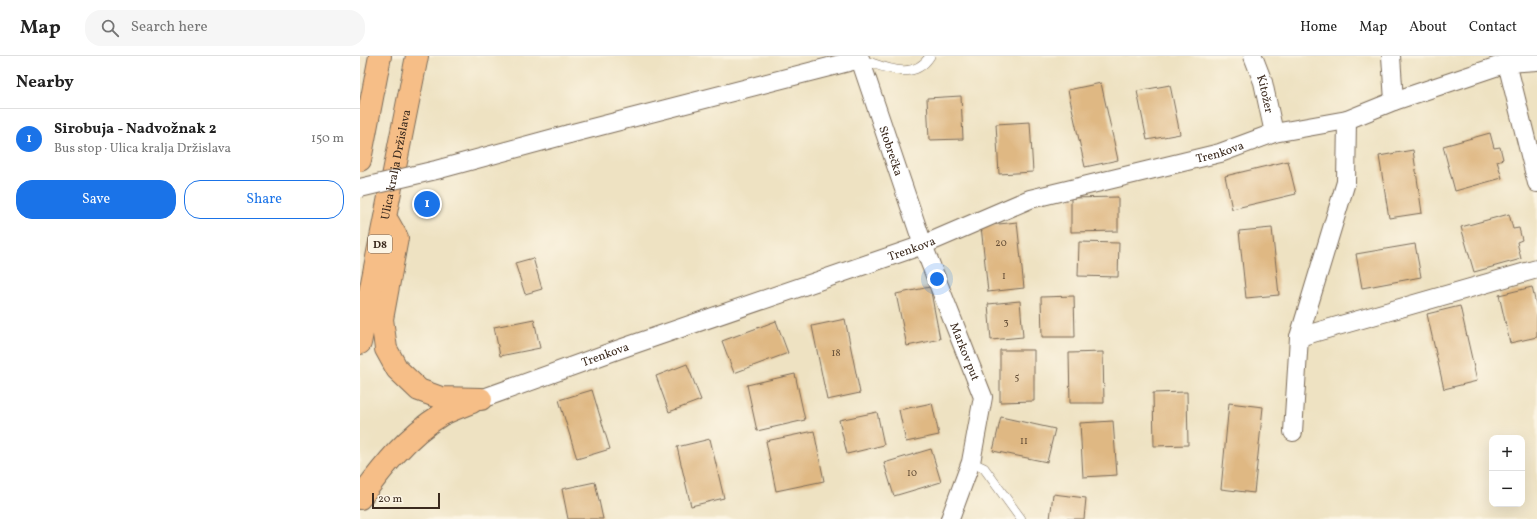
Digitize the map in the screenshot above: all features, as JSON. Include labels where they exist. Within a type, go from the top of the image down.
[{"type":"highway","points":[[361,147],[380,56]]},
{"type":"highway","name":"Ulica kralja Držislava","points":[[360,343],[417,56]]},
{"type":"highway","points":[[386,216],[397,238],[382,319],[386,349],[397,369],[419,390],[441,398],[481,399]]},
{"type":"highway","points":[[360,498],[382,467],[412,437],[442,415],[481,399]]},
{"type":"street","name":"Kitožer","points":[[1253,56],[1263,82],[1274,134]]},
{"type":"street","points":[[1391,56],[1394,101]]},
{"type":"street","points":[[360,188],[436,170],[861,57]]},
{"type":"street","name":"Stobrečka","points":[[861,57],[923,245]]},
{"type":"street","points":[[1509,60],[1537,183]]},
{"type":"street","name":"Trenkova","points":[[481,399],[923,245],[1030,199],[1220,153],[1274,134],[1347,120],[1394,101],[1509,60],[1537,61]]},
{"type":"street","points":[[1294,432],[1299,337],[1346,182],[1347,120]]},
{"type":"street","name":"Markov put","points":[[923,245],[982,396],[971,462],[950,519]]},
{"type":"street","points":[[1299,337],[1537,269]]},
{"type":"lane","points":[[861,57],[901,71],[910,71],[924,64],[930,56]]},
{"type":"lane","points":[[971,462],[984,468],[1020,519]]},
{"type":"building","points":[[1101,83],[1118,160],[1085,167],[1068,90]]},
{"type":"building","points":[[1170,85],[1180,134],[1147,140],[1137,91]]},
{"type":"building","points":[[961,96],[963,139],[929,140],[927,98]]},
{"type":"building","points":[[1030,122],[1033,172],[999,174],[996,124]]},
{"type":"building","points":[[1490,133],[1494,148],[1500,147],[1503,159],[1497,161],[1502,178],[1455,191],[1443,146]]},
{"type":"building","points":[[1413,150],[1422,213],[1389,218],[1379,156]]},
{"type":"building","points":[[1288,161],[1296,194],[1232,209],[1225,176]]},
{"type":"building","points":[[1118,197],[1118,231],[1071,232],[1071,198]]},
{"type":"building","points":[[1509,214],[1513,229],[1519,228],[1522,240],[1517,242],[1521,259],[1474,272],[1461,227]]},
{"type":"building","points":[[1017,222],[1024,288],[988,292],[981,226]]},
{"type":"building","points":[[1272,228],[1279,295],[1246,298],[1239,231]]},
{"type":"building","points":[[1079,242],[1119,243],[1118,277],[1078,276]]},
{"type":"building","points":[[1415,244],[1421,277],[1362,288],[1356,254]]},
{"type":"building","points":[[533,258],[542,289],[525,294],[515,263]]},
{"type":"building","points":[[930,287],[940,339],[907,346],[896,294]]},
{"type":"building","points":[[1532,287],[1537,309],[1537,337],[1510,343],[1499,295]]},
{"type":"building","points":[[1074,296],[1075,337],[1042,337],[1041,297]]},
{"type":"building","points":[[1020,301],[1023,337],[991,340],[988,304]]},
{"type":"building","points":[[1460,306],[1477,381],[1444,389],[1427,314]]},
{"type":"building","points":[[534,319],[540,348],[500,356],[494,327]]},
{"type":"building","points":[[845,319],[860,393],[827,400],[812,326]]},
{"type":"building","points":[[776,321],[788,353],[734,373],[722,341]]},
{"type":"building","points":[[1000,350],[1034,350],[1034,401],[1000,402]]},
{"type":"building","points":[[1103,352],[1104,403],[1070,403],[1069,353]]},
{"type":"building","points":[[687,364],[701,400],[669,412],[656,376]]},
{"type":"building","points":[[795,374],[805,420],[757,431],[747,385]]},
{"type":"building","points":[[592,390],[610,449],[577,459],[559,400]]},
{"type":"building","points":[[1187,392],[1188,445],[1154,446],[1153,393]]},
{"type":"building","points":[[932,403],[939,435],[906,442],[899,410]]},
{"type":"building","points":[[1229,403],[1263,407],[1254,493],[1221,489]]},
{"type":"building","points":[[877,412],[884,445],[847,454],[839,420]]},
{"type":"building","points":[[1001,417],[1055,429],[1047,462],[993,451]]},
{"type":"building","points":[[1113,421],[1117,475],[1083,477],[1080,423]]},
{"type":"building","points":[[814,431],[824,481],[776,491],[766,441]]},
{"type":"building","points":[[710,439],[724,498],[691,506],[677,447]]},
{"type":"building","points":[[931,449],[941,482],[894,496],[884,463]]},
{"type":"building","points":[[595,482],[603,519],[568,519],[562,489]]},
{"type":"building","points":[[1053,494],[1086,498],[1084,519],[1050,519]]},
{"type":"place","name":"Sirobuja - Nadvožnak 2","points":[[427,204]]}]
